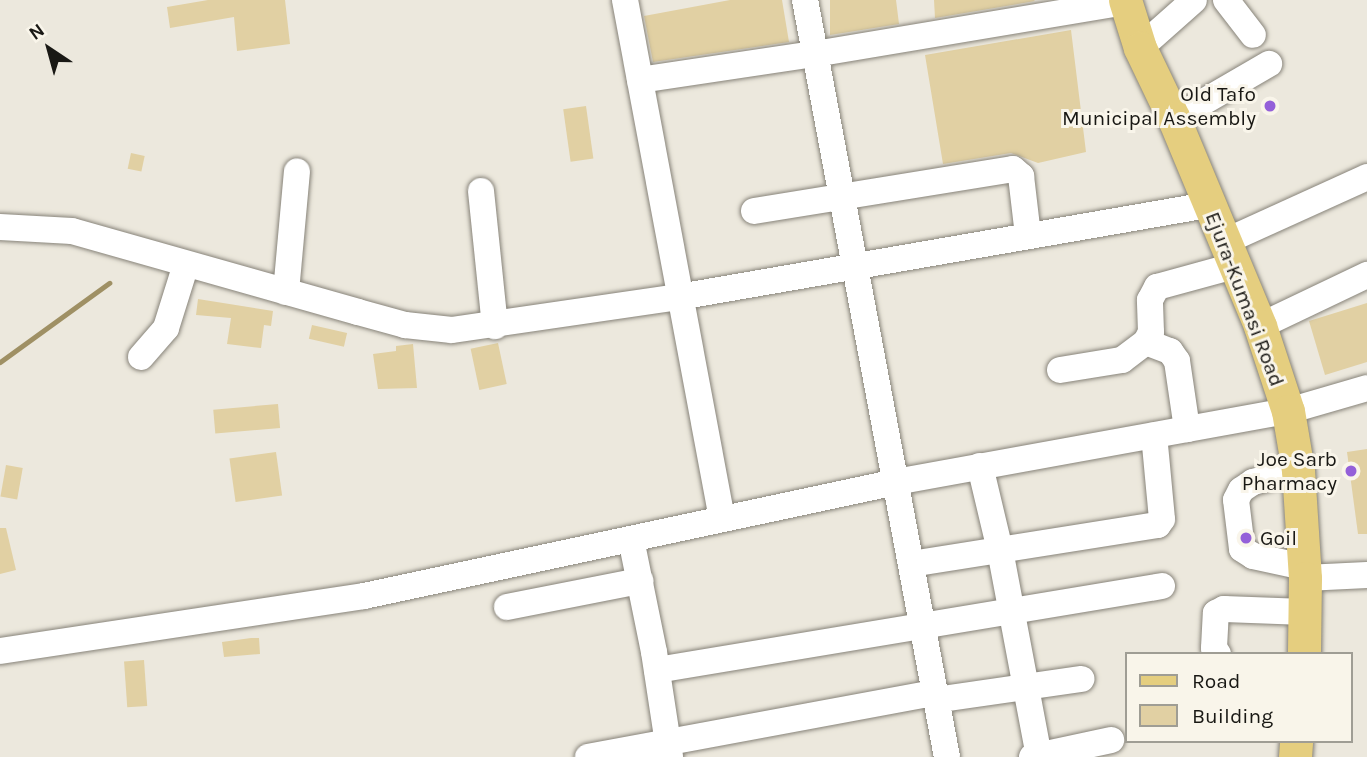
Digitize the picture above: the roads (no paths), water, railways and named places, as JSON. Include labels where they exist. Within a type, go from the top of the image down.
[{"type":"main road","name":"Ejura-Kumasi Road","points":[[1125,1],[1140,48],[1174,119],[1260,326],[1287,411],[1298,470],[1305,572],[1304,652]]},
{"type":"street","points":[[625,0],[678,297],[722,519]]},
{"type":"street","points":[[806,0],[947,757]]},
{"type":"street","points":[[1140,48],[1194,0]]},
{"type":"street","points":[[1226,0],[1253,34]]},
{"type":"street","points":[[639,80],[815,54],[1125,1]]},
{"type":"street","points":[[1174,119],[1269,64]]},
{"type":"street","points":[[754,211],[1013,169],[1021,176],[1028,236]]},
{"type":"street","points":[[286,292],[297,171]]},
{"type":"street","points":[[1060,370],[1122,360],[1146,342],[1151,332],[1150,299],[1157,287],[1229,254],[1367,177]]},
{"type":"street","points":[[481,191],[495,326]]},
{"type":"street","points":[[0,227],[72,231],[405,325],[452,330],[495,326],[678,297],[1208,205]]},
{"type":"street","points":[[141,357],[166,328],[186,264]]},
{"type":"street","points":[[1260,326],[1367,275]]},
{"type":"street","points":[[1146,342],[1170,351],[1177,361],[1187,429]]},
{"type":"street","points":[[0,651],[364,596],[895,482],[1287,411],[1367,387]]},
{"type":"street","points":[[911,564],[1158,525],[1162,519],[1154,435]]},
{"type":"street","points":[[980,466],[1000,550],[1037,757],[1111,740]]},
{"type":"street","points":[[1298,470],[1253,482],[1241,490],[1236,499],[1242,549],[1253,556],[1305,572],[1367,575]]},
{"type":"street","points":[[631,539],[657,670],[669,750]]},
{"type":"street","points":[[508,607],[640,581]]},
{"type":"street","points":[[657,670],[1162,586]]},
{"type":"street","points":[[1217,652],[1213,634],[1216,613],[1224,609],[1305,612]]},
{"type":"street","points":[[588,757],[669,750],[934,696],[1081,679]]},
{"type":"waterway","points":[[0,362],[109,283]]},
{"type":"place","name":"Old Tafo Municipal Assembly","points":[[1270,106]]},
{"type":"place","name":"Joe Sarb Pharmacy","points":[[1351,471]]},
{"type":"place","name":"Goil","points":[[1246,538]]}]
